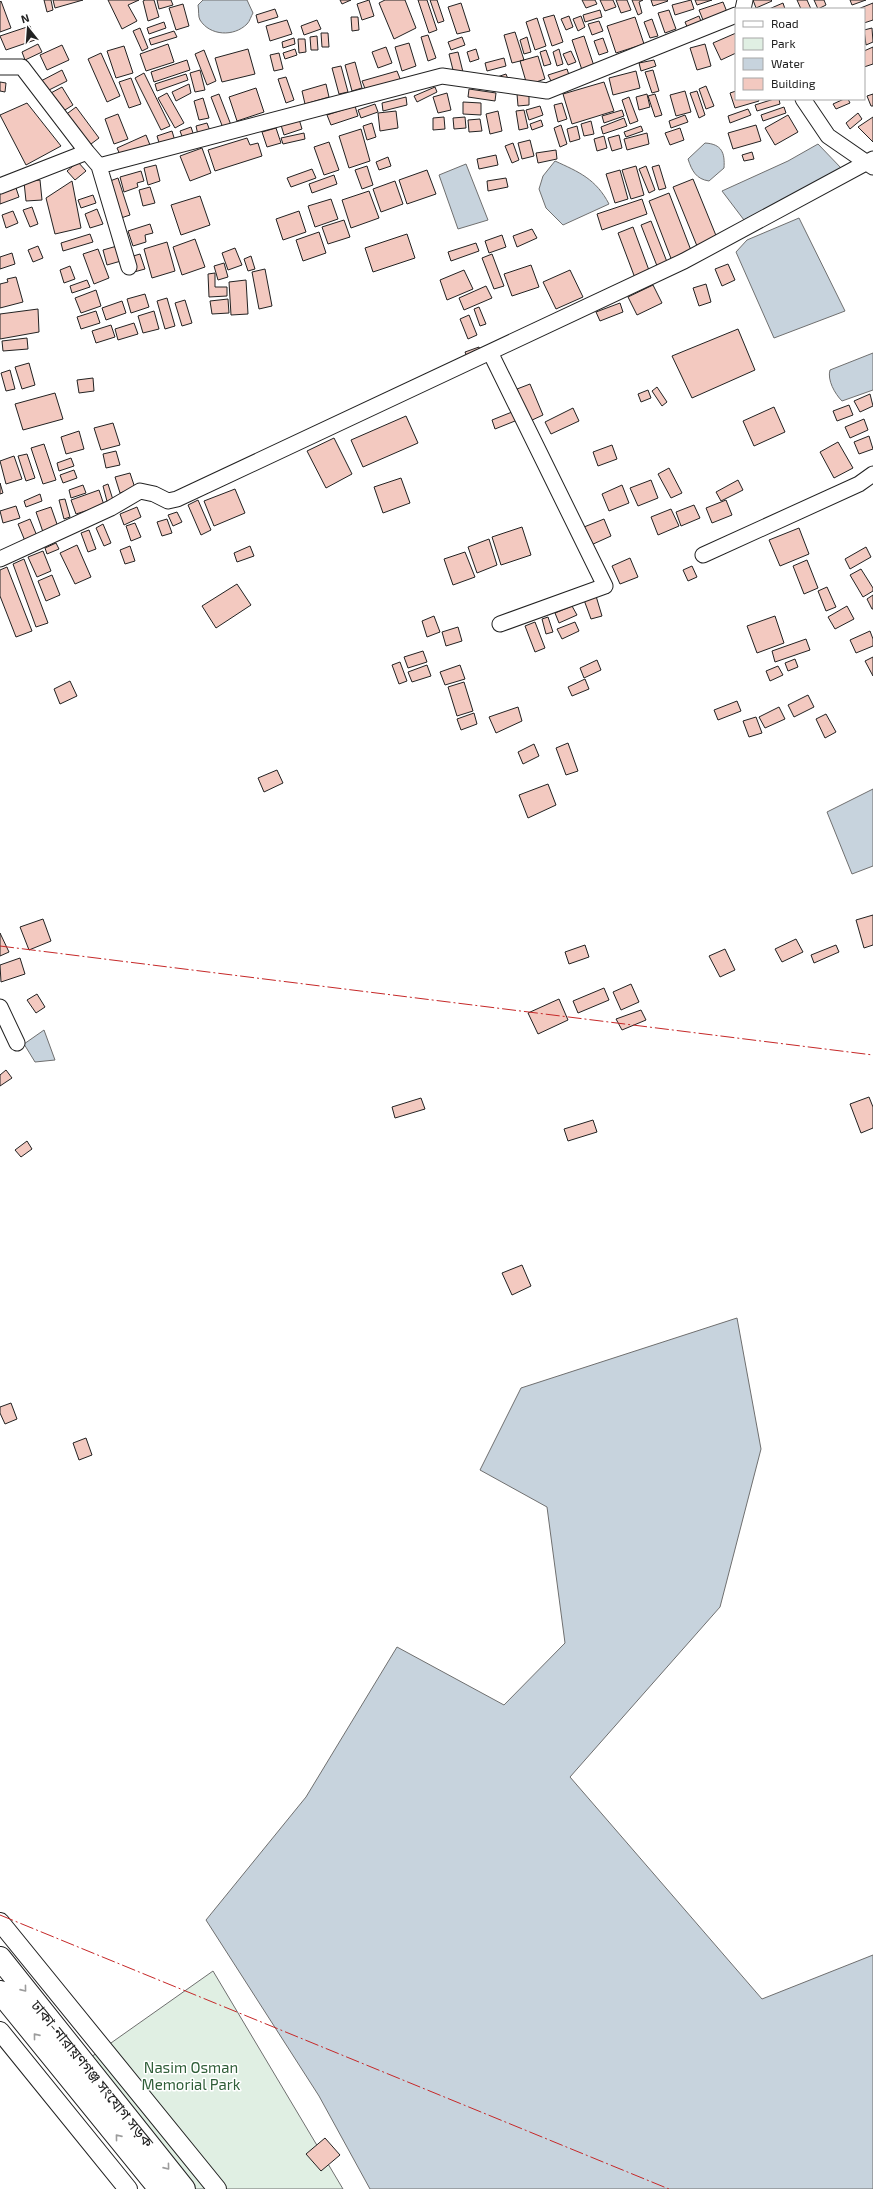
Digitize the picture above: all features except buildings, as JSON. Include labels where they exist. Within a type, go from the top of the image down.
[{"type":"main road","name":"ঢাকা-নারায়ণগঞ্জ সংযোগ সড়ক","points":[[0,1958],[184,2189]]},
{"type":"main road","name":"ঢাকা-নারায়ণগঞ্জ সংযোগ সড়ক","points":[[0,1992],[160,2189]]},
{"type":"street","points":[[99,166],[442,76],[547,91],[735,15]]},
{"type":"street","points":[[0,67],[22,67],[99,166],[130,267]]},
{"type":"street","points":[[804,100],[828,136],[840,146],[871,163]]},
{"type":"street","points":[[0,186],[87,152]]},
{"type":"street","points":[[0,559],[111,508],[140,491],[154,494],[168,501],[177,499],[491,354],[684,262],[871,163]]},
{"type":"street","points":[[491,354],[605,586],[500,624]]},
{"type":"street","points":[[703,555],[859,484],[873,474]]},
{"type":"street","points":[[0,1007],[17,1042]]},
{"type":"street","points":[[0,1922],[217,2189]]},
{"type":"street","points":[[0,2031],[128,2189]]},
{"type":"green space","name":"Nasim Osman Memorial Park","points":[[213,1971],[343,2189],[189,2189],[84,2062]]},
{"type":"water","points":[[203,0],[247,0],[253,13],[248,23],[242,28],[229,33],[216,32],[204,25],[199,19],[198,5]]},
{"type":"water","points":[[705,143],[719,147],[724,158],[724,168],[709,181],[695,174],[688,159]]},
{"type":"water","points":[[818,144],[842,169],[744,220],[722,191],[788,161]]},
{"type":"water","points":[[555,161],[572,169],[593,182],[604,195],[609,204],[563,225],[546,208],[539,189],[543,176]]},
{"type":"water","points":[[466,164],[488,220],[458,229],[439,175]]},
{"type":"water","points":[[799,218],[845,311],[774,338],[736,252],[747,240]]},
{"type":"water","points":[[873,353],[873,390],[842,401],[832,387],[829,374],[830,370]]},
{"type":"water","points":[[873,789],[873,866],[852,874],[827,812]]},
{"type":"water","points":[[44,1030],[55,1060],[35,1062],[24,1044]]},
{"type":"water","points":[[737,1318],[761,1449],[720,1607],[570,1777],[762,1999],[873,1955],[873,2189],[370,2189],[319,2096],[206,1920],[306,1797],[397,1647],[504,1705],[565,1643],[547,1507],[480,1470],[521,1388]]},
{"type":"power","points":[[0,946],[873,1055]]},
{"type":"power","points":[[0,1915],[669,2189]]}]
